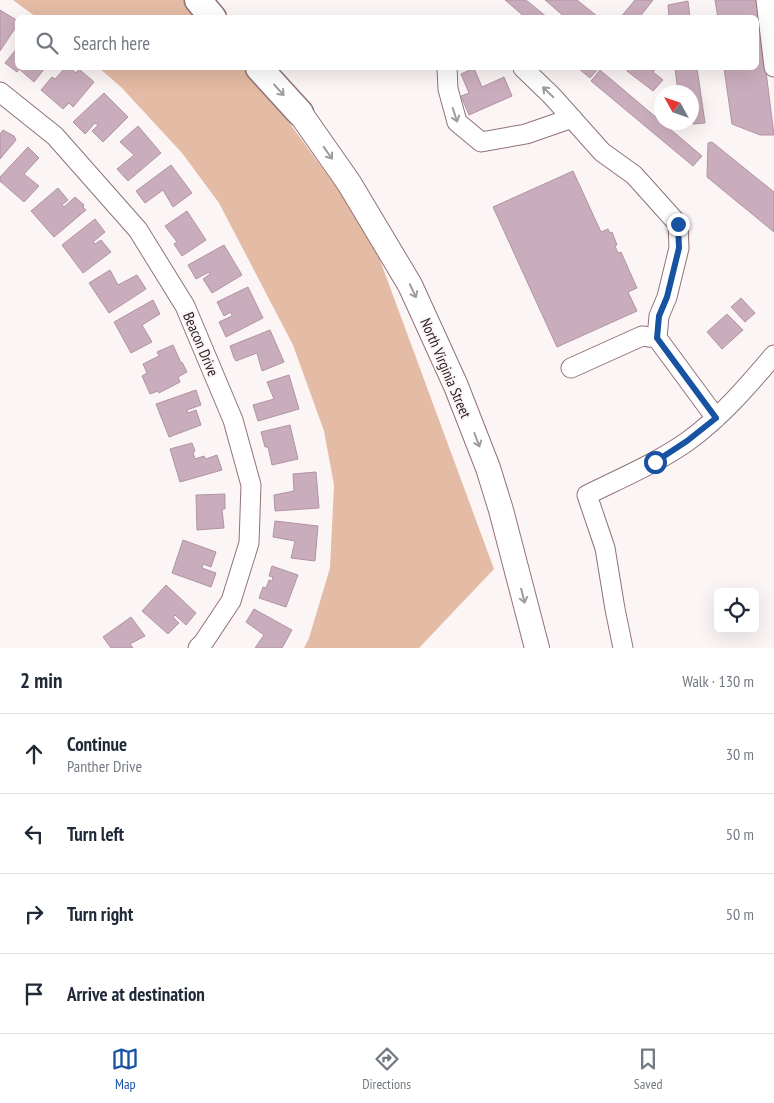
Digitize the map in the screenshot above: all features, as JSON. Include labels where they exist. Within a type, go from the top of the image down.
[{"type":"highway","points":[[198,0],[211,15]]},
{"type":"highway","points":[[261,70],[300,113]]},
{"type":"main road","name":"North Virginia Street","points":[[300,113],[349,183],[410,285],[456,386],[488,468],[501,510],[537,648]]},
{"type":"street","points":[[766,0],[774,67]]},
{"type":"street","points":[[447,70],[448,89],[457,122],[481,142],[526,134],[572,118]]},
{"type":"street","points":[[524,70],[552,96],[602,152],[634,175],[678,224],[679,248],[667,297],[659,316],[657,338],[716,418]]},
{"type":"street","name":"Beacon Drive","points":[[0,92],[55,136],[138,230],[185,306],[233,420],[251,485],[249,543],[231,601],[204,643],[198,648]]},
{"type":"street","points":[[571,368],[642,336],[657,338]]},
{"type":"street","points":[[624,648],[615,609],[605,548],[587,495],[655,462],[687,441],[740,396],[774,355]]},
{"type":"shaded area","points":[[13,0],[199,0],[210,15],[33,15]]},
{"type":"shaded area","points":[[101,70],[250,70],[370,233],[494,569],[419,648],[304,648],[309,638],[330,568],[334,485],[324,431],[293,345],[219,203],[182,153],[121,87]]},
{"type":"building","points":[[505,0],[526,0],[544,15],[522,15]]},
{"type":"building","points":[[545,0],[577,0],[596,15],[562,15]]},
{"type":"building","points":[[635,0],[653,0],[641,15],[622,15]]},
{"type":"building","points":[[715,0],[757,0],[759,15],[718,15]]},
{"type":"building","points":[[688,1],[690,15],[669,15],[668,5]]},
{"type":"building","points":[[0,10],[15,19],[15,28],[0,51]]},
{"type":"building","points":[[759,16],[774,135],[760,135],[732,124],[724,70],[759,70]]},
{"type":"building","points":[[15,51],[15,70],[18,70],[17,72],[5,63]]},
{"type":"building","points":[[20,70],[43,70],[34,82]]},
{"type":"building","points":[[63,70],[72,70],[76,73],[80,70],[94,82],[73,107],[69,103],[63,109],[41,90],[52,77],[55,79]]},
{"type":"building","points":[[475,70],[482,87],[504,77],[512,96],[469,115],[461,96],[469,93],[461,74]]},
{"type":"building","points":[[580,70],[597,70],[590,78]]},
{"type":"building","points":[[600,70],[654,116],[654,130],[671,130],[702,156],[693,166],[591,81]]},
{"type":"building","points":[[628,70],[654,70],[653,72],[663,80],[658,85],[654,85],[653,91]]},
{"type":"building","points":[[675,70],[697,70],[705,123],[699,124],[699,85],[677,85]]},
{"type":"building","points":[[104,93],[128,117],[103,142],[92,131],[98,125],[95,123],[85,134],[73,122]]},
{"type":"building","points":[[138,126],[161,153],[128,181],[117,169],[134,155],[120,142]]},
{"type":"building","points":[[3,130],[14,136],[16,140],[0,159],[0,134]]},
{"type":"building","points":[[712,142],[774,192],[774,232],[707,177],[708,143]]},
{"type":"building","points":[[28,147],[39,158],[24,174],[39,186],[24,202],[0,181],[0,177]]},
{"type":"building","points":[[171,165],[192,193],[173,207],[163,190],[145,203],[136,191]]},
{"type":"building","points":[[573,171],[601,232],[608,229],[610,233],[612,232],[618,253],[621,252],[637,288],[628,292],[637,311],[557,347],[493,207]]},
{"type":"building","points":[[58,188],[68,200],[62,205],[64,207],[75,197],[84,205],[83,207],[86,210],[54,237],[31,211]]},
{"type":"building","points":[[187,211],[206,240],[182,256],[174,244],[177,242],[165,226]]},
{"type":"building","points":[[95,219],[105,232],[93,242],[95,244],[101,240],[111,252],[83,273],[62,245]]},
{"type":"building","points":[[224,245],[242,275],[212,293],[203,279],[210,274],[209,272],[196,279],[188,265]]},
{"type":"building","points":[[110,270],[118,285],[137,275],[146,289],[109,313],[89,283]]},
{"type":"building","points":[[248,287],[263,318],[226,337],[219,322],[232,316],[231,312],[224,316],[217,302]]},
{"type":"building","points":[[741,298],[755,313],[745,322],[731,307]]},
{"type":"building","points":[[153,300],[160,314],[142,325],[152,342],[131,353],[114,322]]},
{"type":"building","points":[[727,314],[743,330],[722,349],[707,332]]},
{"type":"building","points":[[270,330],[284,362],[262,371],[257,353],[236,361],[230,346]]},
{"type":"building","points":[[173,345],[187,372],[178,377],[180,382],[159,393],[158,391],[150,394],[142,376],[147,373],[143,364],[159,356],[157,352]]},
{"type":"building","points":[[289,375],[299,409],[258,421],[253,405],[274,399],[267,382]]},
{"type":"building","points":[[196,390],[201,405],[187,410],[188,413],[196,410],[201,425],[169,437],[156,404]]},
{"type":"building","points":[[290,425],[298,459],[272,465],[268,447],[265,447],[261,432]]},
{"type":"building","points":[[192,443],[195,459],[204,456],[206,459],[217,455],[222,470],[180,482],[170,449]]},
{"type":"building","points":[[316,472],[319,508],[275,511],[274,495],[294,491],[293,474]]},
{"type":"building","points":[[225,494],[225,509],[222,509],[224,528],[197,530],[196,495]]},
{"type":"building","points":[[275,521],[318,526],[315,561],[291,558],[295,541],[273,537]]},
{"type":"building","points":[[183,540],[216,552],[211,567],[203,564],[202,568],[216,573],[211,587],[172,573]]},
{"type":"building","points":[[272,566],[298,575],[286,607],[259,598],[263,587],[266,588],[269,580],[272,581],[273,577],[269,576]]},
{"type":"building","points":[[166,585],[196,613],[186,625],[175,615],[173,617],[179,623],[168,634],[142,611]]},
{"type":"building","points":[[254,609],[292,630],[282,648],[255,648],[264,635],[246,622]]},
{"type":"building","points":[[131,617],[145,636],[130,644],[133,648],[111,648],[103,637]]},
{"type":"route","points":[[655,462],[687,441],[716,418],[657,338],[659,316],[667,297],[679,248],[678,224]]}]
